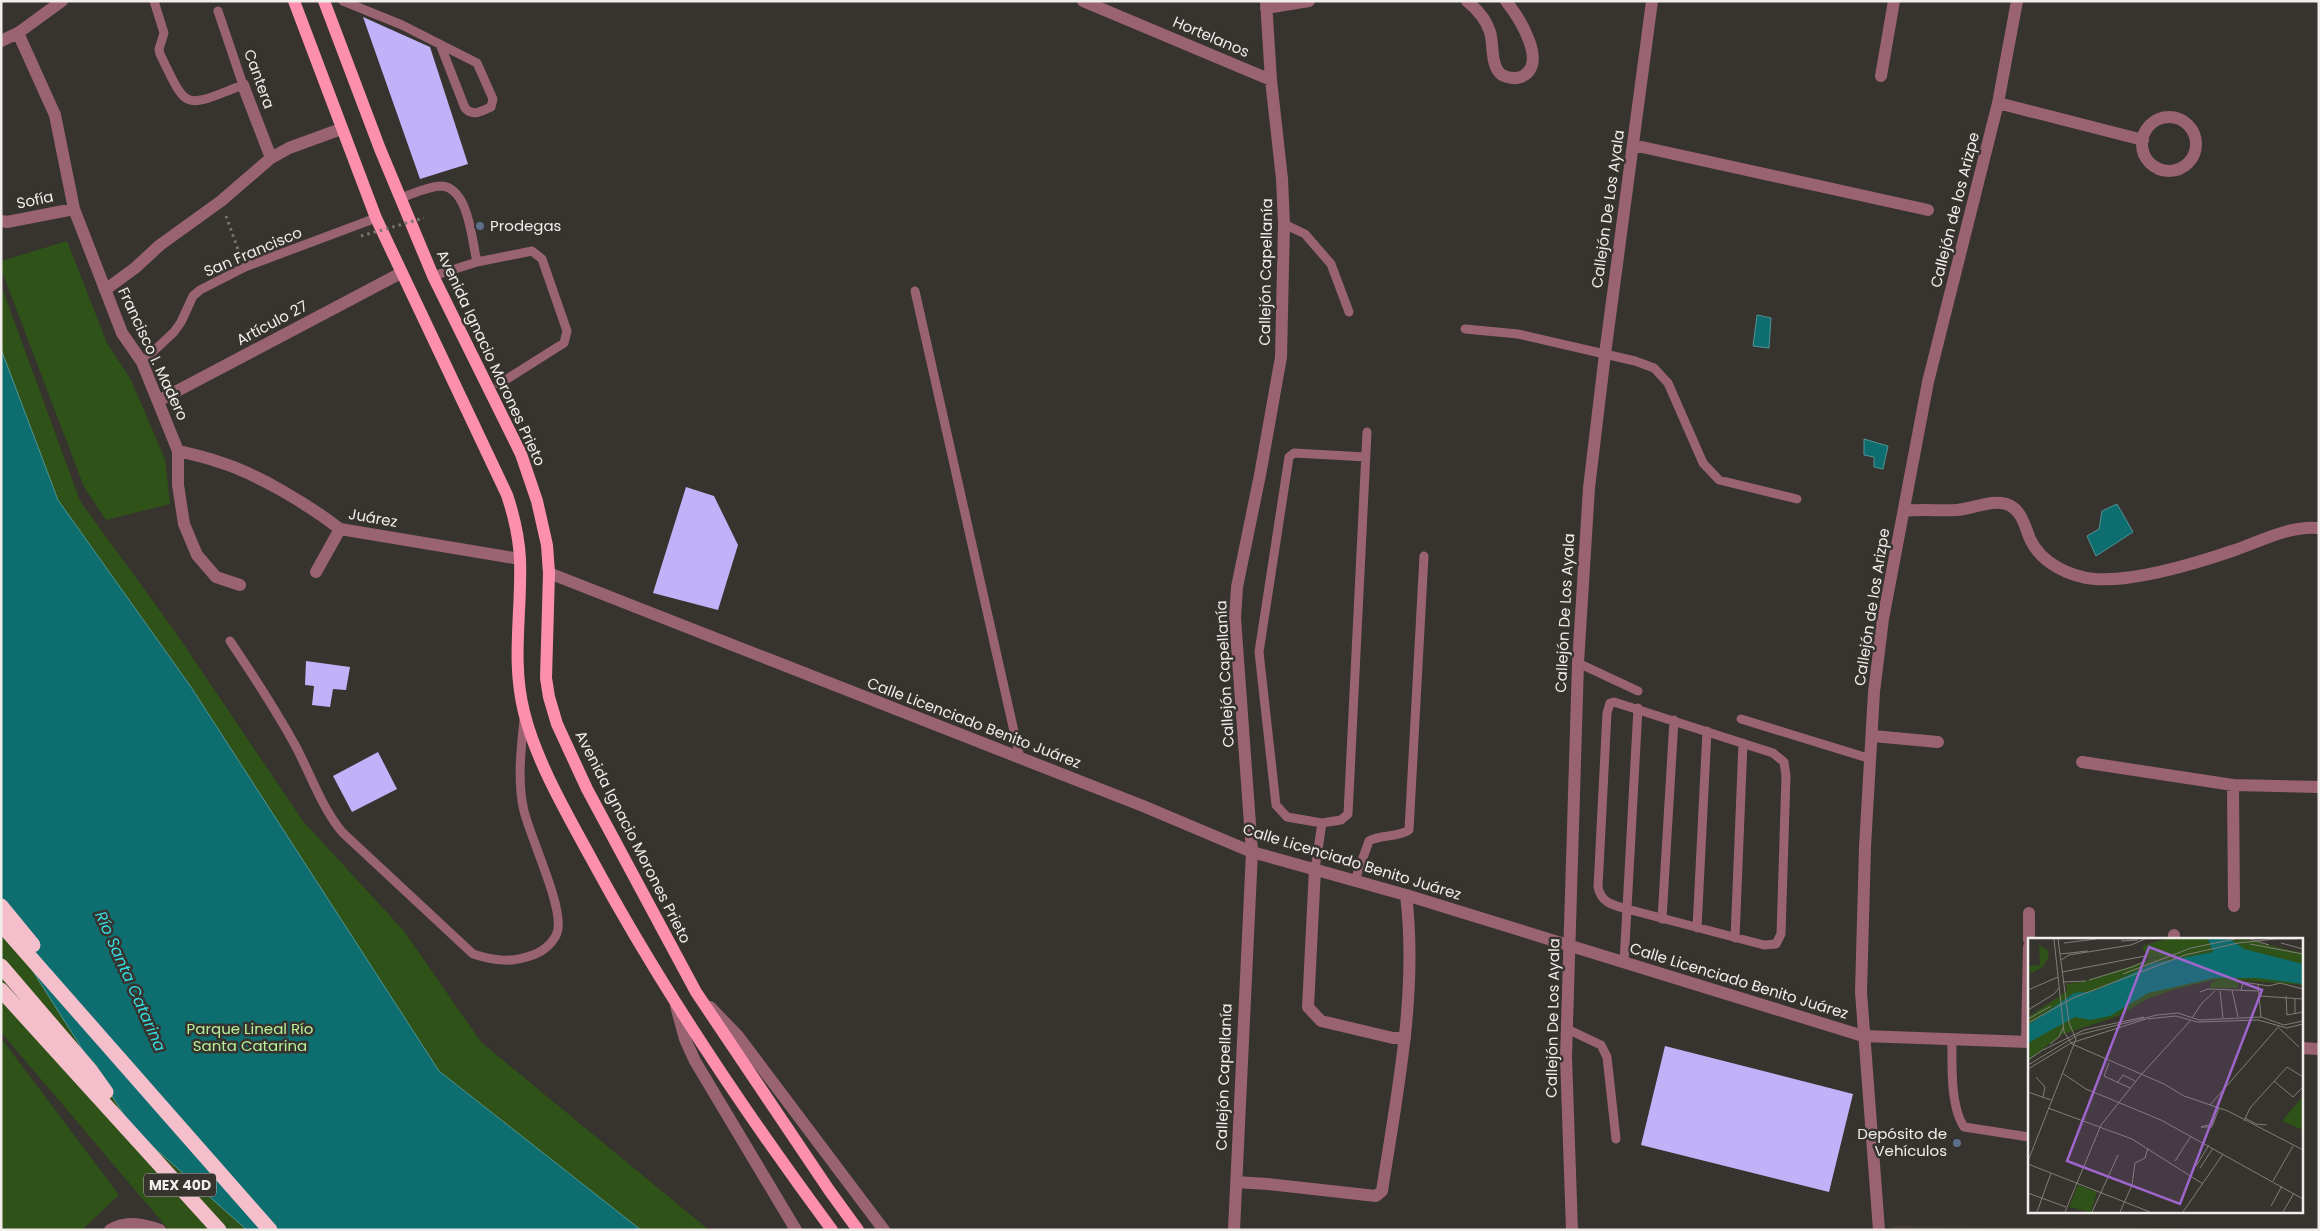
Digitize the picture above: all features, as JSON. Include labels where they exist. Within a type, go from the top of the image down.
[{"type":"highway","points":[[1,906],[197,1148]]},
{"type":"highway","points":[[1,924],[197,1148]]},
{"type":"highway","points":[[1,966],[91,1071],[140,1140]]},
{"type":"highway","points":[[1,990],[140,1140]]},
{"type":"highway","name":"MEX 40D","points":[[140,1140],[219,1230]]},
{"type":"highway","name":"MEX 40D","points":[[197,1148],[270,1230]]},
{"type":"main road","points":[[294,1],[376,218],[507,495],[518,530],[520,559],[517,663],[519,689],[524,715],[561,802],[616,906],[676,1006],[832,1230]]},
{"type":"main road","name":"Avenida Ignacio Morones Prieto","points":[[324,1],[400,198],[433,276],[521,454],[537,501],[547,545],[549,573],[546,678],[548,697],[556,724],[587,789],[696,992],[858,1230]]},
{"type":"street","points":[[1,41],[18,33],[62,1]]},
{"type":"street","name":"Hortelanos","points":[[1083,1],[1271,80]]},
{"type":"street","points":[[1266,5],[1309,1]]},
{"type":"street","points":[[1467,1],[1487,24],[1492,41],[1495,64],[1498,70],[1503,75],[1518,78],[1526,75],[1532,67],[1533,54],[1526,33],[1506,1]]},
{"type":"street","name":"Callejón De Los Ayala","points":[[1572,1230],[1567,1029],[1578,663],[1589,488],[1652,1]]},
{"type":"street","points":[[1882,76],[1894,1]]},
{"type":"street","name":"Callejón de los Arizpe","points":[[1879,1230],[1874,1141],[1863,1036],[1861,992],[1865,847],[1873,736],[1874,692],[1884,619],[1928,382],[1998,103],[2017,1]]},
{"type":"street","name":"Callejón Capellanía","points":[[1234,1230],[1252,852],[1235,618],[1237,587],[1281,357],[1284,224],[1278,131],[1271,80],[1266,5]]},
{"type":"street","name":"Francisco I. Madero","points":[[18,33],[54,115],[74,209],[105,290],[122,333],[142,362],[178,451],[180,510],[197,555],[216,577],[240,585]]},
{"type":"street","name":"Cantera","points":[[242,86],[271,158]]},
{"type":"street","points":[[1998,103],[2143,140]]},
{"type":"street","points":[[2178,118],[2192,130],[2196,148],[2188,164],[2173,171],[2165,171],[2150,163],[2142,148],[2143,140],[2146,131],[2160,119],[2178,118]]},
{"type":"street","points":[[105,290],[135,268],[160,246],[221,202],[271,158],[289,148],[341,129]]},
{"type":"street","points":[[1633,145],[1928,210]]},
{"type":"street","name":"Sofía","points":[[1,221],[7,222],[74,209]]},
{"type":"street","name":"Artículo 27","points":[[158,401],[401,273]]},
{"type":"street","name":"Juárez","points":[[178,451],[220,462],[248,474],[327,519],[340,529],[520,559]]},
{"type":"street","points":[[1904,511],[1923,509],[1957,510],[1997,503],[2008,504],[2017,510],[2031,541],[2042,556],[2056,568],[2094,579],[2126,578],[2154,572],[2201,560],[2296,530],[2319,528]]},
{"type":"street","points":[[316,572],[340,529]]},
{"type":"street","name":"Calle Licenciado Benito Juárez","points":[[549,573],[1020,758],[1252,852],[1315,868],[1406,895],[1863,1036],[2028,1042]]},
{"type":"street","points":[[1873,736],[1938,742]]},
{"type":"street","points":[[2082,762],[2233,785],[2319,787]]},
{"type":"street","points":[[2233,785],[2234,906]]},
{"type":"street","points":[[1315,868],[1308,1007],[1321,1021],[1393,1038],[1405,1038]]},
{"type":"street","points":[[1236,1182],[1376,1196],[1382,1191],[1405,1038],[1410,929],[1406,895]]},
{"type":"street","points":[[2029,938],[2030,913]]},
{"type":"street","points":[[696,992],[738,1036],[884,1230]]},
{"type":"street","points":[[676,1006],[685,1039],[695,1061],[796,1230]]},
{"type":"street","points":[[2302,1048],[2319,1049]]},
{"type":"street","points":[[110,1230],[130,1223],[144,1224],[160,1230]]},
{"type":"lane","points":[[154,1],[164,33],[159,49],[160,54],[180,95],[193,102],[201,101],[242,86]]},
{"type":"lane","points":[[343,1],[402,25],[440,44],[476,63],[493,99],[491,107],[473,114],[465,108],[440,44]]},
{"type":"lane","name":"Cantera","points":[[218,10],[242,86]]},
{"type":"lane","points":[[400,198],[441,186],[456,192],[464,204],[477,262]]},
{"type":"lane","name":"San Francisco","points":[[142,362],[174,332],[181,322],[193,296],[206,286],[245,267],[376,218]]},
{"type":"lane","points":[[1284,224],[1305,234],[1331,264],[1349,312]]},
{"type":"lane","points":[[433,276],[477,262],[532,250],[542,259],[566,331],[564,343],[499,384]]},
{"type":"lane","points":[[915,292],[1020,758]]},
{"type":"lane","points":[[1465,329],[1518,334],[1636,361],[1654,368],[1668,383],[1703,463],[1719,480],[1797,499]]},
{"type":"lane","points":[[1366,457],[1294,453],[1289,457],[1259,652],[1276,805],[1287,817],[1322,823],[1341,820],[1348,814],[1366,457],[1367,432]]},
{"type":"lane","points":[[1355,880],[1369,841],[1375,838],[1404,834],[1409,830],[1424,556]]},
{"type":"lane","points":[[230,641],[270,700],[296,747],[327,813],[342,832],[474,954],[494,960],[516,961],[537,954],[551,944],[558,929],[552,896],[522,801],[520,768],[524,715]]},
{"type":"lane","points":[[1578,663],[1638,691]]},
{"type":"lane","points":[[1614,702],[1638,708],[1674,720],[1780,757],[1786,769],[1781,934],[1779,940],[1770,946],[1626,910],[1605,902],[1598,887],[1607,713],[1610,703],[1614,702]]},
{"type":"lane","points":[[1624,963],[1638,708]]},
{"type":"lane","points":[[1741,719],[1871,759]]},
{"type":"lane","points":[[1662,919],[1674,720]]},
{"type":"lane","points":[[1697,928],[1707,731]]},
{"type":"lane","points":[[1735,938],[1743,743]]},
{"type":"lane","points":[[1315,868],[1322,823]]},
{"type":"lane","points":[[1567,1029],[1601,1045],[1607,1057],[1616,1139]]},
{"type":"lane","points":[[1952,1039],[1953,1076],[1958,1118],[1964,1127],[2028,1138]]},
{"type":"path","points":[[221,202],[245,267]]},
{"type":"path","points":[[361,236],[424,218]]},
{"type":"shaded area","points":[[1891,1226],[2319,1229],[2319,1230],[1892,1230]]},
{"type":"green space","points":[[67,241],[107,343],[131,380],[165,459],[170,504],[106,520],[84,487],[1,269],[1,261]]},
{"type":"green space","name":"Río Santa Catarina","points":[[1,285],[80,501],[174,630],[303,821],[404,931],[481,1042],[709,1230],[169,1230],[1,1032]]},
{"type":"green space","points":[[1,1038],[119,1195],[82,1230],[1,1230]]},
{"type":"water","points":[[1757,315],[1771,318],[1769,348],[1753,346]]},
{"type":"water","name":"Río Santa Catarina","points":[[1,349],[58,500],[191,687],[439,1071],[641,1230],[247,1230],[133,1129],[1,921]]},
{"type":"water","points":[[1864,439],[1888,446],[1883,469],[1874,467],[1874,457],[1864,455]]},
{"type":"water","points":[[2117,504],[2133,532],[2096,556],[2087,536],[2099,529],[2102,511]]},
{"type":"building","points":[[363,17],[430,47],[468,164],[420,179]]},
{"type":"building","points":[[686,487],[714,496],[738,545],[718,610],[653,593]]},
{"type":"building","points":[[306,661],[350,667],[346,690],[333,689],[330,707],[312,705],[314,686],[305,685]]},
{"type":"building","points":[[378,752],[397,789],[352,812],[333,776]]},
{"type":"building","points":[[1665,1046],[1853,1094],[1829,1192],[1641,1145]]},
{"type":"place","name":"Prodegas","points":[[480,226]]},
{"type":"place","name":"Depósito de Vehículos","points":[[1957,1143]]},
{"type":"park label","name":"Parque Lineal Río Santa Catarina","points":[[250,1038]]}]
